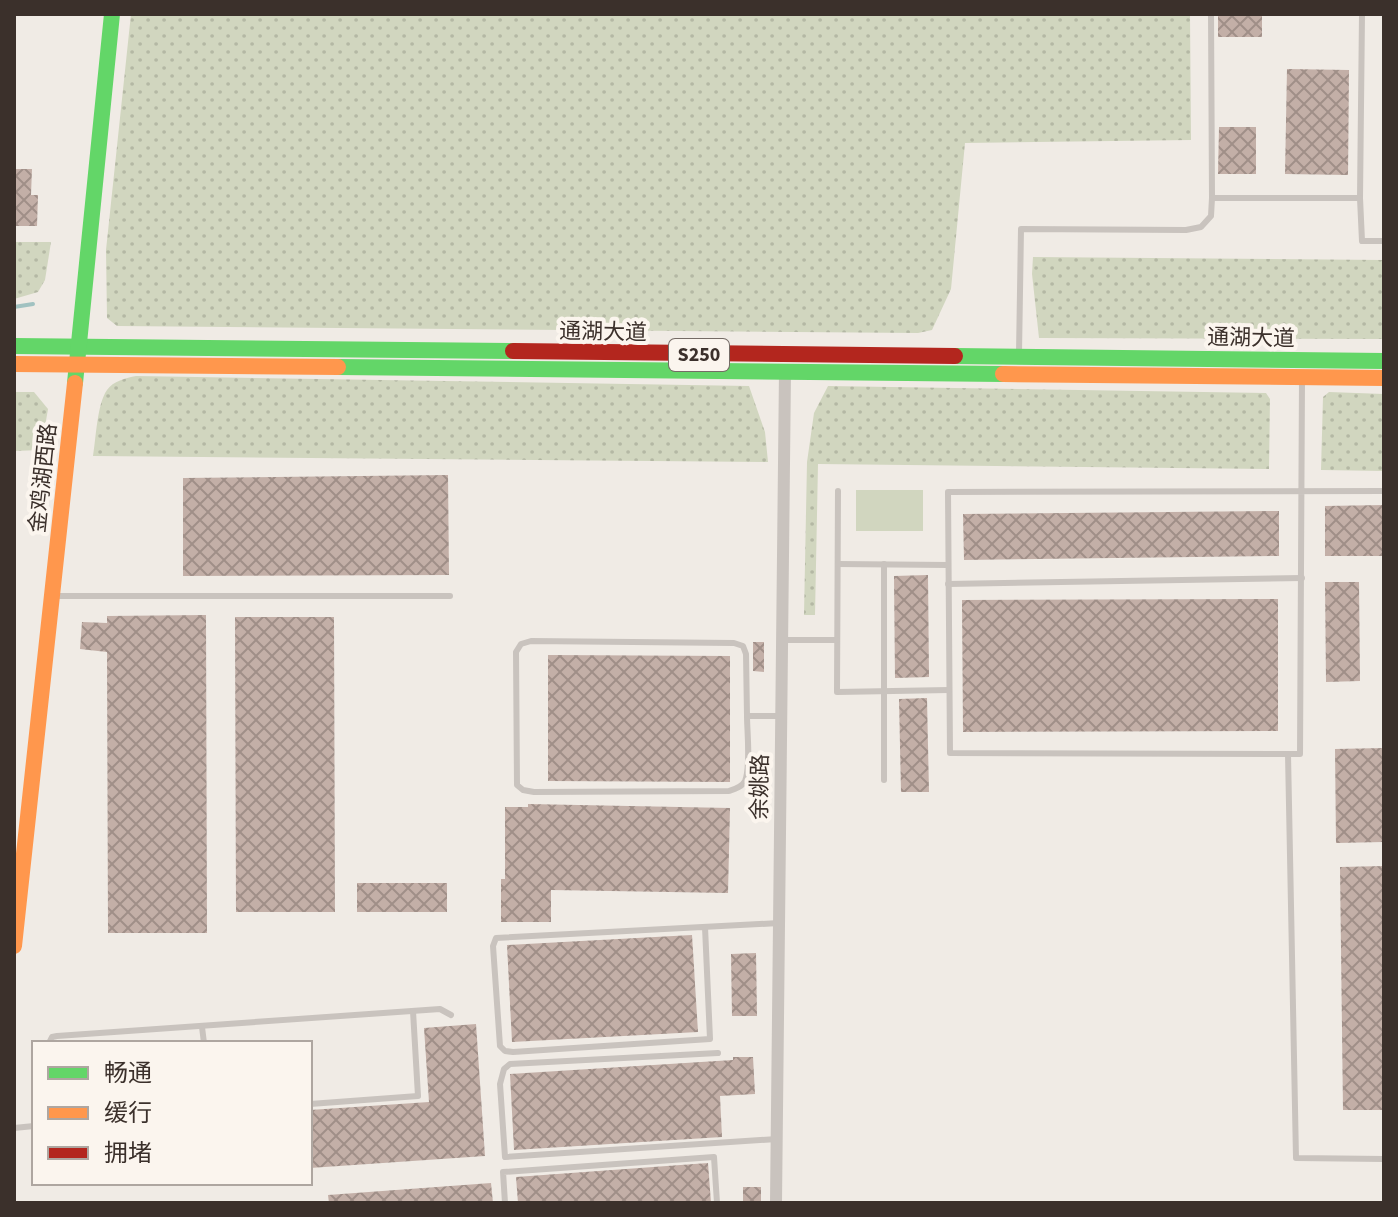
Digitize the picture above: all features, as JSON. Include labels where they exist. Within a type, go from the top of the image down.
[{"type":"main road","name":"金鸡湖西路","points":[[14,946],[22,800],[52,596],[112,14]]},
{"type":"main road","name":"通湖大道","points":[[14,346],[1384,361]]},
{"type":"main road","name":"通湖大道","points":[[14,364],[1384,378]]},
{"type":"street","name":"余姚路","points":[[776,1203],[785,371]]},
{"type":"lane","points":[[1019,358],[1021,229],[1186,230],[1201,227],[1211,216],[1211,14]]},
{"type":"lane","points":[[1362,14],[1362,241],[1384,241]]},
{"type":"lane","points":[[1212,198],[1360,198]]},
{"type":"lane","points":[[1302,377],[1301,491],[1302,578],[1300,754],[950,753],[948,492],[1301,491],[1384,491]]},
{"type":"lane","points":[[838,491],[837,692],[949,690]]},
{"type":"lane","points":[[838,564],[948,565]]},
{"type":"lane","points":[[884,564],[884,780]]},
{"type":"lane","points":[[948,584],[1302,578]]},
{"type":"lane","points":[[52,596],[450,596]]},
{"type":"lane","points":[[782,640],[837,640]]},
{"type":"lane","points":[[531,641],[734,643],[743,646],[746,654],[747,716],[745,781],[739,788],[729,791],[534,792],[517,785],[516,652],[521,644],[531,641]]},
{"type":"lane","points":[[747,716],[781,716]]},
{"type":"lane","points":[[1288,754],[1296,1158],[1384,1159]]},
{"type":"lane","points":[[705,927],[710,1039],[513,1052],[505,1051],[500,1046],[493,946],[496,938],[779,923]]},
{"type":"lane","points":[[50,1041],[57,1036],[440,1009],[451,1015]]},
{"type":"lane","points":[[312,1104],[418,1096],[413,1011]]},
{"type":"lane","points":[[202,1027],[204,1041]]},
{"type":"lane","points":[[109,1034],[110,1041]]},
{"type":"lane","points":[[718,1053],[510,1064],[504,1069],[500,1084],[505,1157],[777,1139]]},
{"type":"lane","points":[[505,1203],[503,1172],[714,1157],[717,1203]]},
{"type":"green space","points":[[131,14],[1190,14],[1191,140],[965,143],[951,289],[932,330],[918,333],[117,326],[107,318],[106,250]]},
{"type":"green space","points":[[14,242],[51,242],[45,280],[38,292],[14,299]]},
{"type":"green space","points":[[1033,257],[1384,260],[1384,339],[1039,338]]},
{"type":"green space","points":[[136,376],[749,386],[765,432],[768,462],[93,456],[99,413],[107,390],[113,384]]},
{"type":"green space","points":[[828,386],[1266,393],[1270,399],[1269,469],[818,464],[815,615],[804,615],[807,462],[814,413]]},
{"type":"green space","points":[[14,392],[34,392],[48,409],[41,450],[14,451]]},
{"type":"green space","points":[[1329,392],[1384,394],[1384,471],[1321,470],[1323,397]]},
{"type":"green space","points":[[856,490],[923,490],[923,531],[856,531]]},
{"type":"building","points":[[1218,14],[1262,14],[1262,37],[1218,37]]},
{"type":"building","points":[[1287,69],[1349,70],[1348,175],[1285,174]]},
{"type":"building","points":[[1219,127],[1256,127],[1256,174],[1218,174]]},
{"type":"building","points":[[14,169],[32,169],[31,195],[38,195],[37,226],[14,226]]},
{"type":"building","points":[[448,475],[449,575],[183,576],[183,478]]},
{"type":"building","points":[[1384,505],[1384,556],[1325,556],[1325,506]]},
{"type":"building","points":[[1279,511],[1279,556],[964,560],[963,514]]},
{"type":"building","points":[[928,575],[929,677],[895,678],[894,576]]},
{"type":"building","points":[[1325,582],[1359,582],[1360,681],[1326,682]]},
{"type":"building","points":[[1278,599],[1278,731],[963,732],[962,600]]},
{"type":"building","points":[[206,615],[207,933],[108,933],[107,652],[80,649],[82,622],[107,623],[107,616]]},
{"type":"building","points":[[235,617],[334,617],[335,912],[236,912]]},
{"type":"building","points":[[753,642],[764,642],[764,672],[753,671]]},
{"type":"building","points":[[548,655],[730,656],[730,782],[548,781]]},
{"type":"building","points":[[927,698],[929,792],[901,792],[899,699]]},
{"type":"building","points":[[1384,748],[1384,842],[1336,843],[1335,749]]},
{"type":"building","points":[[528,804],[730,808],[728,893],[551,890],[551,922],[501,922],[501,879],[505,879],[505,807],[528,807]]},
{"type":"building","points":[[1384,866],[1384,1110],[1343,1110],[1340,867]]},
{"type":"building","points":[[357,883],[447,883],[447,912],[357,912]]},
{"type":"building","points":[[692,935],[698,1032],[512,1042],[507,945]]},
{"type":"building","points":[[756,953],[757,1016],[732,1016],[731,954]]},
{"type":"building","points":[[476,1024],[485,1156],[312,1168],[312,1110],[429,1102],[424,1028]]},
{"type":"building","points":[[733,1057],[753,1057],[755,1094],[720,1096],[722,1137],[514,1150],[510,1074],[733,1060]]},
{"type":"building","points":[[708,1163],[711,1203],[518,1203],[516,1177]]},
{"type":"building","points":[[491,1183],[493,1203],[329,1203],[328,1195]]},
{"type":"building","points":[[743,1187],[761,1187],[761,1203],[743,1203]]},
{"type":"waterway","points":[[14,307],[33,304]]},
{"type":"traffic: fast","points":[[75,383],[112,14]]},
{"type":"traffic: fast","points":[[14,346],[513,351]]},
{"type":"traffic: fast","points":[[955,356],[1384,361]]},
{"type":"traffic: fast","points":[[338,367],[1003,374]]},
{"type":"traffic: slow","points":[[14,364],[338,367]]},
{"type":"traffic: slow","points":[[1003,374],[1384,378]]},
{"type":"traffic: slow","points":[[14,946],[75,383]]},
{"type":"traffic: jam","points":[[513,351],[955,356]]}]
